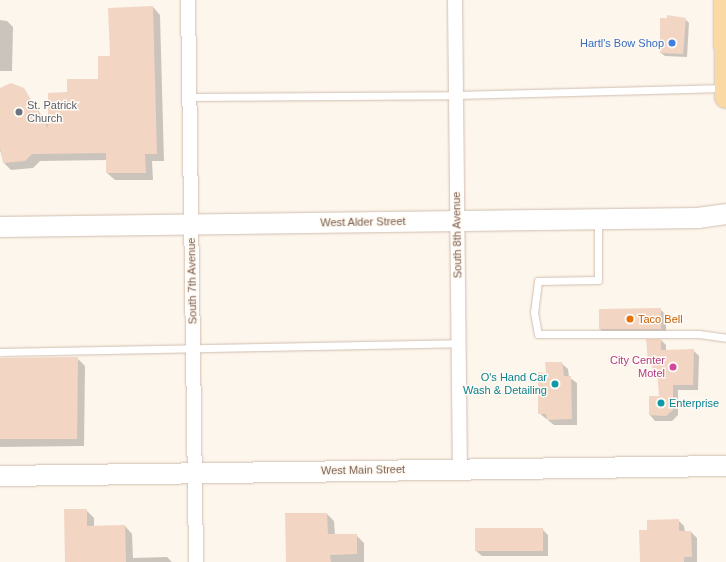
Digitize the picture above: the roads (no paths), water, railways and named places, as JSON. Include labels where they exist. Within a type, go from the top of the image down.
[{"type":"main road","points":[[725,0],[726,97]]},
{"type":"main road","name":"West Alder Street","points":[[0,227],[598,220],[698,218],[726,214]]},
{"type":"main road","name":"West Main Street","points":[[0,476],[195,472],[460,471],[726,466]]},
{"type":"street","name":"South 7th Avenue","points":[[188,0],[196,562]]},
{"type":"street","name":"South 8th Avenue","points":[[455,0],[460,471]]},
{"type":"lane","points":[[190,97],[456,95],[726,88]]},
{"type":"lane","points":[[598,220],[598,280],[538,281],[534,312],[538,334],[699,334],[726,338]]},
{"type":"lane","points":[[0,352],[458,342]]},
{"type":"place","name":"Hartl's Bow Shop","points":[[672,43]]},
{"type":"place","name":"St. Patrick Church","points":[[19,112]]},
{"type":"place","name":"Taco Bell","points":[[630,319]]},
{"type":"place","name":"City Center Motel","points":[[673,367]]},
{"type":"place","name":"O's Hand Car Wash & Detailing","points":[[555,384]]},
{"type":"place","name":"Enterprise","points":[[661,403]]}]
